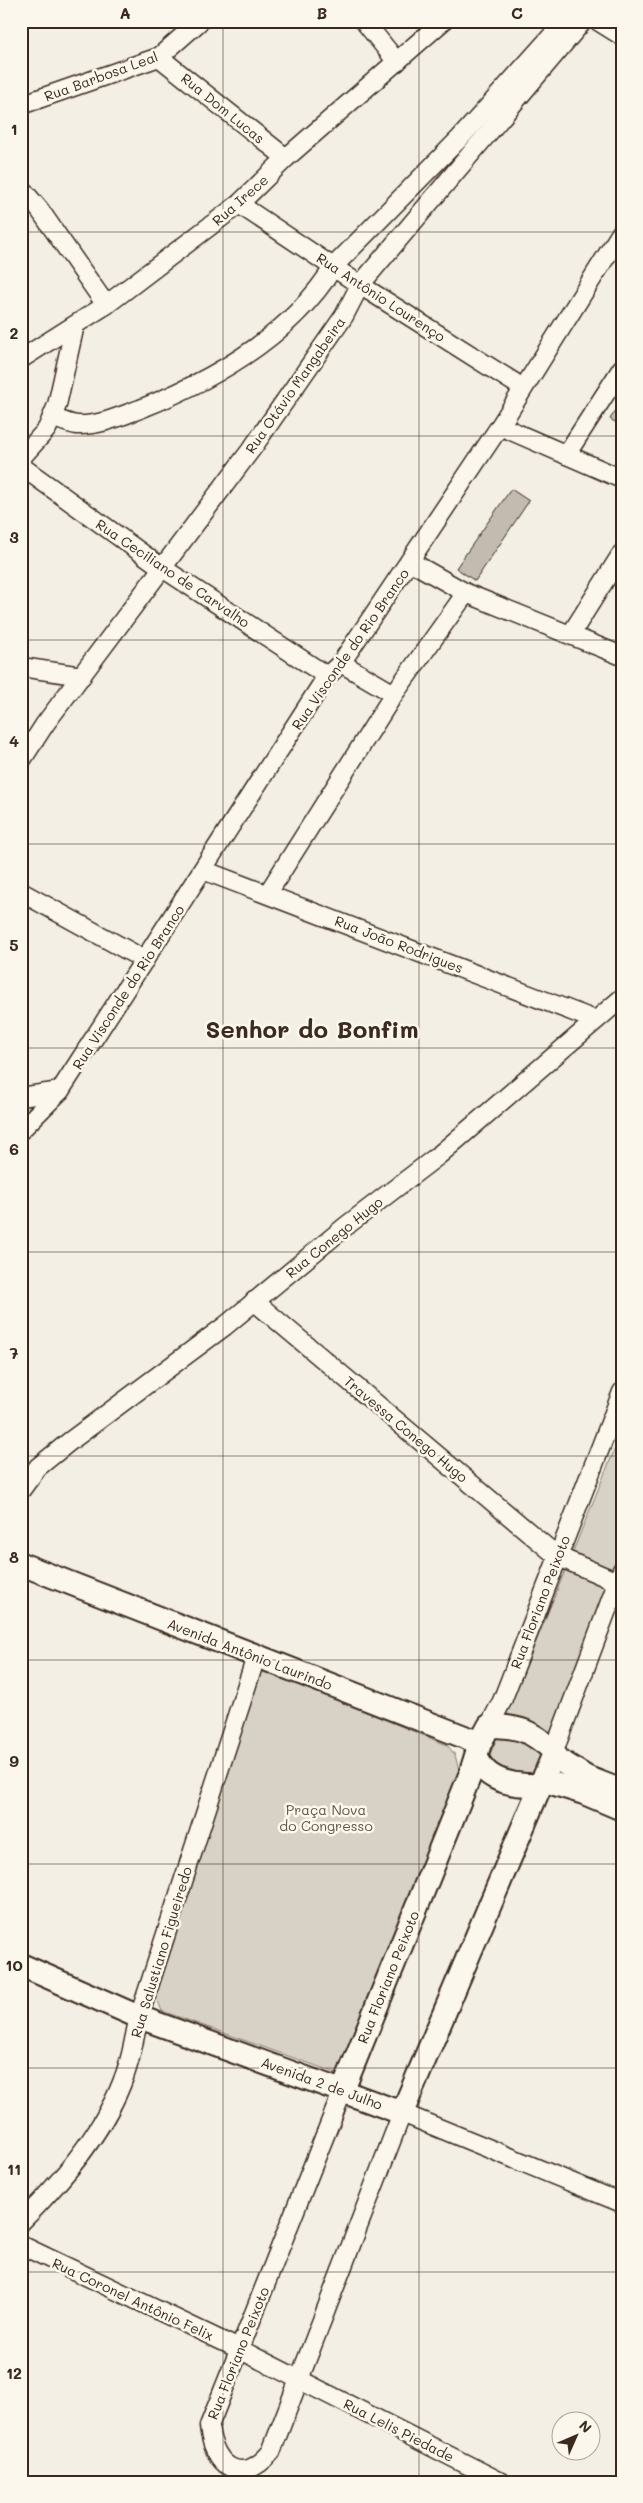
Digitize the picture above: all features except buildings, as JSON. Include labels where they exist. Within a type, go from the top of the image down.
[{"type":"main road","name":"Avenida Antônio Laurindo","points":[[21,1564],[256,1657],[482,1742]]},
{"type":"main road","points":[[622,1792],[586,1776],[554,1754],[538,1736],[529,1732],[515,1727],[482,1742],[480,1764],[499,1780],[508,1784],[541,1782],[584,1793],[622,1809]]},
{"type":"main road","name":"Rua Floriano Peixoto","points":[[343,2090],[482,1742]]},
{"type":"main road","name":"Rua Floriano Peixoto","points":[[402,2113],[554,1754]]},
{"type":"main road","name":"Avenida 2 de Julho","points":[[21,1965],[139,2016],[402,2113]]},
{"type":"street","name":"Rua Barbosa Leal","points":[[21,104],[160,57],[200,21]]},
{"type":"street","points":[[364,21],[397,62]]},
{"type":"street","name":"Rua Irece","points":[[21,359],[106,305],[239,204],[286,158],[443,21]]},
{"type":"street","points":[[52,417],[77,425],[111,420],[185,389],[219,370],[283,326],[318,291],[334,266],[460,138],[565,21]]},
{"type":"street","name":"Rua Otávio Mangabeira","points":[[21,761],[44,724],[82,676],[258,438],[344,316],[360,285],[583,21]]},
{"type":"street","points":[[598,21],[622,36]]},
{"type":"street","name":"Rua Dom Lucas","points":[[160,57],[286,158]]},
{"type":"street","points":[[21,188],[39,209],[106,305]]},
{"type":"street","name":"Rua Antônio Lourenço","points":[[239,204],[360,285],[523,388]]},
{"type":"street","name":"Rua Visconde do Rio Branco","points":[[21,1130],[60,1091],[327,676],[341,664],[411,562],[500,426],[622,231]]},
{"type":"street","points":[[21,458],[47,429],[57,405],[75,325]]},
{"type":"street","points":[[566,455],[622,368]]},
{"type":"street","points":[[500,426],[622,480]]},
{"type":"street","name":"Rua Ceciliano de Carvalho","points":[[21,466],[161,568],[327,676]]},
{"type":"street","points":[[571,634],[622,553]]},
{"type":"street","points":[[411,562],[466,593],[622,656]]},
{"type":"street","points":[[268,893],[394,694],[466,593]]},
{"type":"street","points":[[341,664],[394,694]]},
{"type":"street","points":[[21,667],[82,676]]},
{"type":"street","name":"Rua João Rodrigues","points":[[203,870],[268,893],[595,1020]]},
{"type":"street","points":[[21,892],[146,960]]},
{"type":"street","name":"Rua Conego Hugo","points":[[21,1490],[30,1470],[254,1301],[346,1226],[439,1155],[622,998]]},
{"type":"street","points":[[21,1097],[60,1091]]},
{"type":"street","name":"Travessa Conego Hugo","points":[[254,1301],[557,1556],[620,1576]]},
{"type":"street","name":"Rua Floriano Peixoto","points":[[482,1742],[502,1701],[557,1556],[620,1403]]},
{"type":"street","name":"Rua Floriano Peixoto","points":[[554,1754],[620,1576]]},
{"type":"street","name":"Rua Salustiano Figueiredo","points":[[21,2222],[53,2190],[96,2130],[112,2103],[128,2066],[139,2016],[256,1657]]},
{"type":"street","name":"Rua Floriano Peixoto","points":[[343,2090],[208,2426],[210,2444],[219,2458],[237,2469],[250,2469],[263,2462],[271,2452],[402,2113]]},
{"type":"street","name":"Avenida 2 de Julho","points":[[402,2113],[622,2203]]},
{"type":"street","name":"Rua Coronel Antônio Felix","points":[[21,2246],[239,2349],[298,2379]]},
{"type":"street","name":"Rua Lelis Piedade","points":[[298,2379],[501,2482]]},
{"type":"green space","points":[[622,1431],[622,1546],[536,1778],[487,1762]]},
{"type":"green space","name":"Praça Nova do Congresso","points":[[258,1668],[447,1745],[455,1755],[461,1778],[339,2074],[162,2011],[154,1992]]},
{"type":"district","name":"Senhor do Bonfim","points":[[312,1028]]}]
